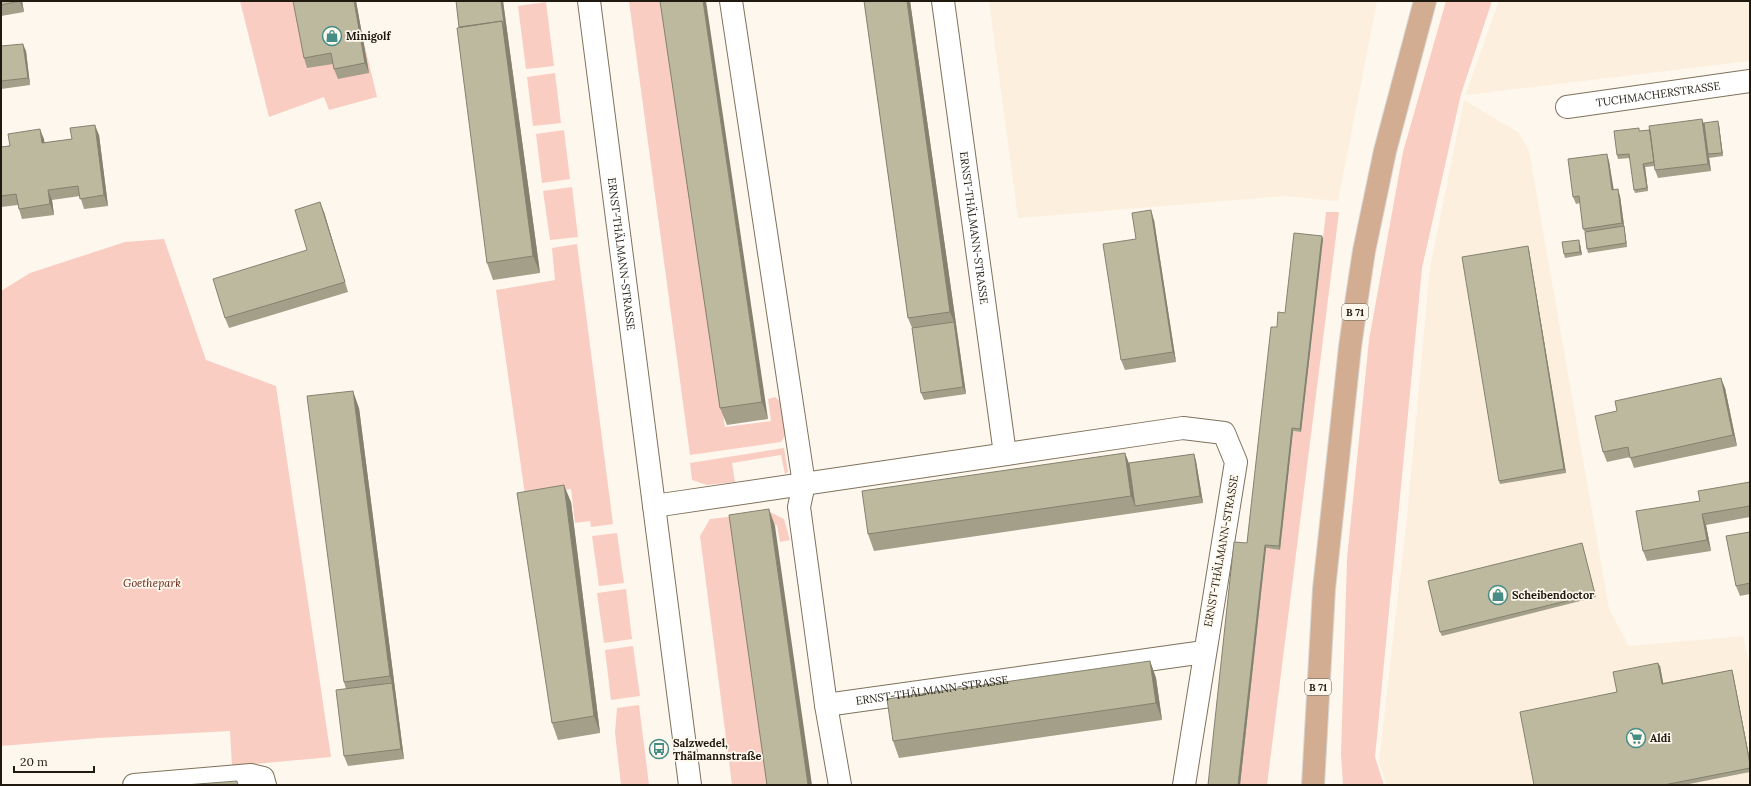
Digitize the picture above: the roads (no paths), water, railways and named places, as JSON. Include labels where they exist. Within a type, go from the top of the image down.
[{"type":"main road","name":"B 71","points":[[1312,785],[1324,589],[1349,355],[1358,289],[1364,251],[1385,151],[1425,1]]},
{"type":"street","name":"ERNST-THÄLMANN-STRASSE","points":[[589,1],[690,785]]},
{"type":"street","points":[[731,1],[804,484],[799,507],[826,705],[840,785]]},
{"type":"street","name":"ERNST-THÄLMANN-STRASSE","points":[[943,1],[1005,454]]},
{"type":"street","name":"TUCHMACHERSTRASSE","points":[[1567,107],[1750,81]]},
{"type":"street","name":"ERNST-THÄLMANN-STRASSE","points":[[654,506],[1183,428],[1224,433],[1236,462],[1204,652],[1184,785]]},
{"type":"street","name":"ERNST-THÄLMANN-STRASSE","points":[[826,705],[1204,652]]},
{"type":"street","points":[[134,785],[251,775],[263,778],[265,785]]},
{"type":"place","name":"Minigolf","points":[[332,36]]},
{"type":"place","name":"Scheibendoctor","points":[[1498,595]]},
{"type":"place","name":"Aldi","points":[[1636,738]]},
{"type":"place","name":"Salzwedel, Thälmannstraße","points":[[659,749]]},
{"type":"park label","name":"Goethepark","points":[[152,583]]}]
